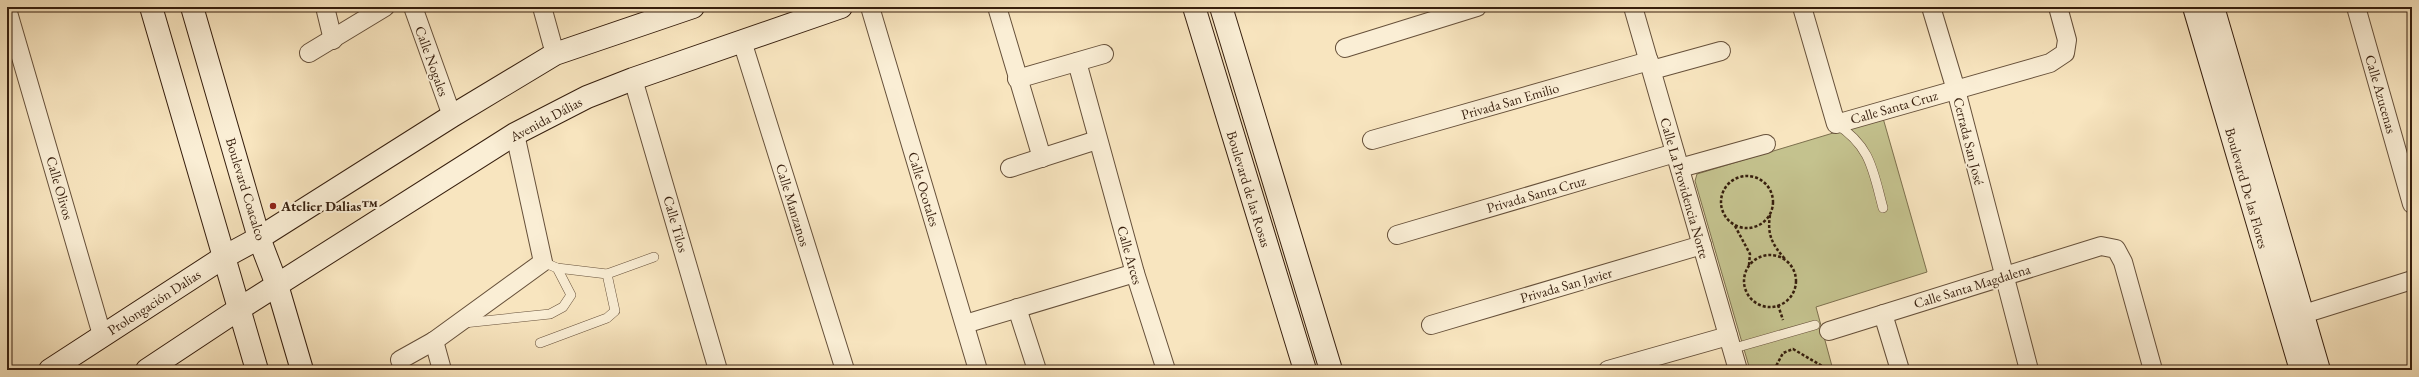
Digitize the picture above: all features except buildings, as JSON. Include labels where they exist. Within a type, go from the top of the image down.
[{"type":"main road","points":[[151,7],[257,370]]},
{"type":"main road","name":"Boulevard Coacalco","points":[[192,7],[259,238],[277,285],[302,370]]},
{"type":"main road","points":[[259,238],[452,116],[555,54],[693,7]]},
{"type":"main road","name":"Avenida Dálias","points":[[277,285],[515,134],[587,97],[634,79],[841,7]]},
{"type":"main road","name":"Boulevard de las Rosas","points":[[1194,7],[1305,370]]},
{"type":"main road","name":"Boulevard de las Rosas","points":[[1221,7],[1331,370]]},
{"type":"main road","name":"Boulevard De las Flores","points":[[2194,7],[2294,317],[2319,370]]},
{"type":"main road","name":"Boulevard De las Flores","points":[[2213,7],[2294,317],[2301,370]]},
{"type":"main road","name":"Prolongación Dalias","points":[[50,370],[224,256],[259,238]]},
{"type":"main road","points":[[147,370],[277,285]]},
{"type":"street","points":[[325,7],[334,40]]},
{"type":"street","points":[[309,53],[334,40],[385,7]]},
{"type":"street","name":"Calle Nogales","points":[[413,7],[452,116]]},
{"type":"street","points":[[542,7],[555,54]]},
{"type":"street","name":"Calle Ocotales","points":[[870,7],[978,370]]},
{"type":"street","points":[[997,7],[1017,79],[1042,158]]},
{"type":"street","points":[[1345,48],[1477,7]]},
{"type":"street","name":"Calle La Providencia Norte","points":[[1633,7],[1738,370]]},
{"type":"street","points":[[1802,7],[1836,124]]},
{"type":"street","name":"Cerrada San José","points":[[1931,7],[1956,90],[2029,370]]},
{"type":"street","name":"Calle Santa Cruz","points":[[1836,124],[2050,63],[2065,53],[2067,40],[2058,7]]},
{"type":"street","name":"Calle Azucenas","points":[[2356,7],[2412,204]]},
{"type":"street","name":"Calle Olivos","points":[[7,9],[14,58],[102,335]]},
{"type":"street","name":"Calle Manzanos","points":[[742,41],[844,370]]},
{"type":"street","name":"Privada San Emilio","points":[[1372,140],[1650,66],[1721,51]]},
{"type":"street","points":[[1017,79],[1104,54]]},
{"type":"street","name":"Calle Arces","points":[[1077,62],[1097,140],[1135,273],[1166,370]]},
{"type":"street","name":"Calle Tilos","points":[[634,79],[718,370]]},
{"type":"street","points":[[400,360],[434,341],[455,324],[550,265],[515,134]]},
{"type":"street","points":[[1010,168],[1097,140]]},
{"type":"street","points":[[1678,161],[1766,144]]},
{"type":"street","name":"Privada Santa Cruz","points":[[1397,235],[1678,161]]},
{"type":"street","name":"Privada San Javier","points":[[1431,325],[1702,245]]},
{"type":"street","name":"Calle Santa Magdalena","points":[[1822,328],[1883,314],[2101,246],[2116,249],[2123,262],[2153,370]]},
{"type":"street","points":[[965,324],[1135,273]]},
{"type":"street","points":[[2294,317],[2412,280]]},
{"type":"street","points":[[1017,308],[1037,370]]},
{"type":"street","points":[[1883,314],[1900,370]]},
{"type":"street","points":[[434,341],[442,370]]},
{"type":"street","points":[[1608,370],[1730,342]]},
{"type":"lane","points":[[1836,124],[1850,133],[1868,156],[1883,208]]},
{"type":"lane","points":[[550,265],[606,274],[654,257]]},
{"type":"lane","points":[[455,324],[550,314],[563,307],[571,295],[550,265]]},
{"type":"lane","points":[[540,343],[608,318],[615,311],[606,274]]},
{"type":"lane","points":[[1730,342],[1822,328]]},
{"type":"path","points":[[1741,177],[1757,178],[1770,189],[1773,196],[1771,213],[1768,227],[1771,241],[1792,267],[1796,283],[1789,298],[1775,306],[1758,304],[1750,298],[1744,282],[1749,266],[1750,254],[1735,225],[1723,212],[1722,195],[1733,181],[1741,177]]},
{"type":"path","points":[[1735,225],[1752,228],[1766,220],[1771,213]]},
{"type":"path","points":[[1749,266],[1764,256],[1780,257],[1787,261]]},
{"type":"path","points":[[1774,370],[1783,353],[1793,349],[1829,370]]},
{"type":"shaded area","points":[[1883,118],[1927,272],[1816,307],[1833,370],[1750,370],[1695,181],[1697,174]]},
{"type":"place","name":"Atelier Dalias™","points":[[273,206]]}]
